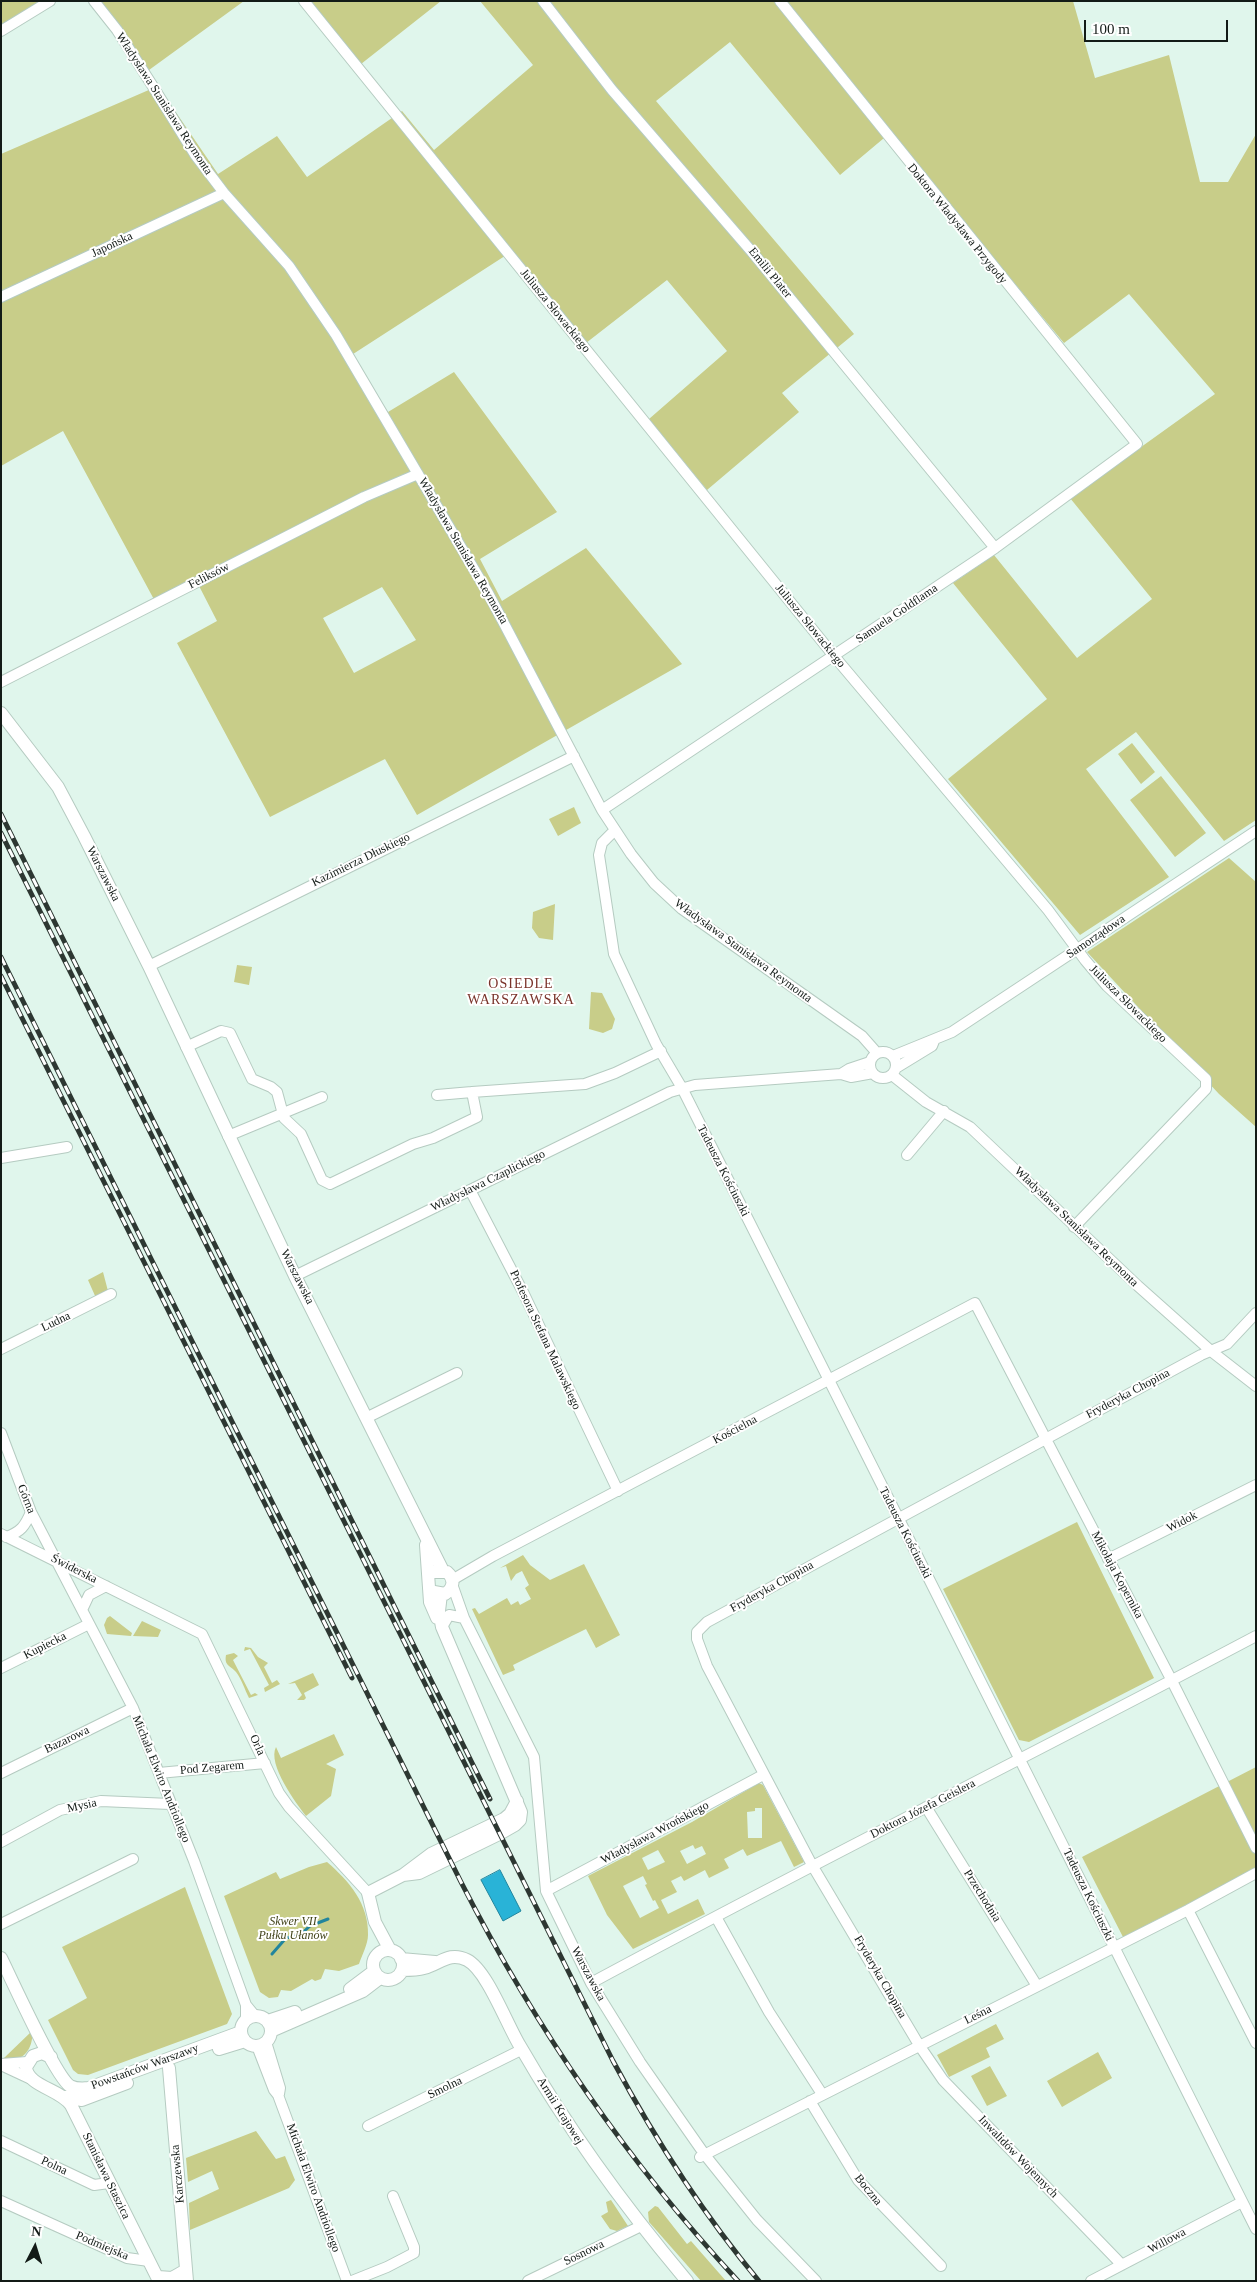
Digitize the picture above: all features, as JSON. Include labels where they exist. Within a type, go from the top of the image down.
[{"type":"main road","name":"Warszawska","points":[[1,713],[58,787],[149,966],[228,1136],[424,1535],[442,1583],[431,1609],[442,1627],[517,1801],[510,1814],[504,1819],[431,1854],[403,1875],[368,1893]]},
{"type":"main road","name":"Orla","points":[[368,1893],[375,1922],[373,1930],[384,1952]]},
{"type":"main road","points":[[384,1952],[396,1953],[402,1965],[394,1978],[377,1974],[373,1963],[384,1952]]},
{"type":"main road","name":"Armii Krajowej","points":[[402,1965],[435,1962],[456,1957],[475,1965],[481,1971],[522,2050],[595,2166],[641,2226],[687,2281]]},
{"type":"main road","points":[[1,1958],[54,2062],[52,2079],[35,2081]]},
{"type":"main road","name":"Powstańców Warszawy","points":[[66,2097],[82,2100],[169,2068],[256,2031],[351,1988],[377,1974]]},
{"type":"main road","points":[[36,2028],[26,2072],[35,2081],[66,2097]]},
{"type":"main road","name":"Powstańców Warszawy","points":[[54,2062],[69,2085],[78,2089],[86,2089],[256,2031]]},
{"type":"main road","points":[[30,2059],[42,2053],[54,2062]]},
{"type":"main road","name":"Karczewska","points":[[169,2068],[186,2276]]},
{"type":"main road","name":"Stanisława Staszica","points":[[66,2097],[158,2279]]},
{"type":"main road","points":[[158,2279],[186,2276]]},
{"type":"street","points":[[1,31],[50,1]]},
{"type":"street","name":"Władysława Stanisława Reymonta","points":[[94,1],[127,46],[196,156],[224,193],[289,266],[336,335],[497,608],[614,831],[654,883],[682,909],[862,1036],[877,1053]]},
{"type":"street","name":"Juliusza Słowackiego","points":[[304,1],[834,656],[1048,910],[1077,950],[1107,986],[1206,1079],[1206,1089],[1074,1227]]},
{"type":"street","name":"Emilii Plater","points":[[543,1],[612,90],[752,252],[994,548]]},
{"type":"street","name":"Doktora Władysława Przygody","points":[[780,1],[1137,444]]},
{"type":"street","name":"Japońska","points":[[1,297],[224,193]]},
{"type":"street","name":"Samuela Goldflama","points":[[602,810],[994,548],[1137,444]]},
{"type":"street","name":"Feliksów","points":[[1,682],[364,497],[418,474]]},
{"type":"street","name":"Kazimierza Dłuskiego","points":[[149,966],[574,756]]},
{"type":"street","name":"Tadeusza Kościuszki","points":[[614,831],[602,843],[599,855],[612,949],[661,1050],[682,1088],[1256,2229]]},
{"type":"street","name":"Samorządowa","points":[[893,1056],[934,1041],[952,1032],[1256,831]]},
{"type":"street","points":[[186,1047],[221,1031],[230,1033],[252,1079],[274,1089],[280,1098],[286,1120],[301,1134],[322,1180],[330,1184],[413,1144],[433,1138],[477,1117],[472,1092]]},
{"type":"street","name":"Samorządowa","points":[[894,1071],[932,1046],[934,1041]]},
{"type":"street","points":[[438,1095],[585,1084],[615,1073],[661,1050]]},
{"type":"street","points":[[682,1088],[703,1084],[842,1074],[850,1077],[873,1073],[884,1078],[894,1071],[893,1056],[886,1052],[877,1053],[870,1062],[849,1069],[842,1074]]},
{"type":"street","points":[[870,1062],[873,1073]]},
{"type":"street","name":"Władysława Stanisława Reymonta","points":[[894,1071],[926,1102],[970,1127],[1074,1227],[1211,1351],[1256,1386]]},
{"type":"street","name":"Władysława Czaplickiego","points":[[296,1276],[590,1130],[682,1088]]},
{"type":"street","points":[[228,1136],[322,1097]]},
{"type":"street","points":[[907,1155],[944,1111]]},
{"type":"street","points":[[1,1158],[67,1146]]},
{"type":"street","name":"Profesora Stefana Malawskiego","points":[[470,1190],[523,1292],[618,1491]]},
{"type":"street","name":"Ludna","points":[[1,1349],[112,1294]]},
{"type":"street","name":"Kościelna","points":[[442,1583],[976,1303]]},
{"type":"street","name":"Mikołaja Kopernika","points":[[976,1303],[1172,1681],[1256,1848]]},
{"type":"street","name":"Fryderyka Chopina","points":[[919,2045],[812,1865],[763,1775],[714,1678],[697,1639],[697,1632],[707,1622],[898,1518],[1046,1438],[1227,1344],[1256,1313]]},
{"type":"street","points":[[366,1418],[458,1373]]},
{"type":"street","name":"Górna","points":[[1,1433],[5,1455],[31,1512],[58,1561]]},
{"type":"street","name":"Widok","points":[[1108,1559],[1256,1485]]},
{"type":"street","points":[[4,1536],[19,1532],[26,1525],[31,1512]]},
{"type":"street","name":"Świderska","points":[[4,1536],[147,1606]]},
{"type":"street","name":"Michała Elwiro Andriollego","points":[[58,1561],[133,1708],[194,1861],[256,2031],[274,2090],[278,2095],[347,2281]]},
{"type":"street","name":"Warszawska","points":[[442,1583],[464,1618],[534,1757],[546,1891],[591,1983],[702,2156],[758,2220],[816,2281]]},
{"type":"street","points":[[82,1610],[89,1595],[106,1586]]},
{"type":"street","name":"Orla","points":[[147,1606],[202,1634],[279,1793],[289,1808],[368,1893]]},
{"type":"street","points":[[442,1627],[449,1615],[464,1618]]},
{"type":"street","name":"Kupiecka","points":[[1,1668],[89,1624]]},
{"type":"street","name":"Doktora Józefa Geislera","points":[[591,1983],[812,1865],[1021,1760],[1256,1636]]},
{"type":"street","name":"Bazarowa","points":[[1,1773],[133,1708]]},
{"type":"street","name":"Pod Zegarem","points":[[159,1773],[266,1763]]},
{"type":"street","name":"Władysława Wrońskiego","points":[[546,1891],[763,1775]]},
{"type":"street","name":"Mysia","points":[[1,1842],[60,1810],[101,1801],[170,1804]]},
{"type":"street","name":"Przechodnia","points":[[926,1807],[1037,1986]]},
{"type":"street","points":[[1,1924],[133,1859]]},
{"type":"street","name":"Leśna","points":[[702,2156],[1188,1910],[1256,1873]]},
{"type":"street","points":[[1188,1910],[1256,2043]]},
{"type":"street","points":[[716,1917],[769,2012],[822,2094]]},
{"type":"street","name":"Inwalidów Wojennych","points":[[919,2045],[943,2080],[1122,2265]]},
{"type":"street","name":"Smolna","points":[[368,2126],[522,2050]]},
{"type":"street","points":[[1,2065],[30,2059]]},
{"type":"street","points":[[1,2065],[35,2081]]},
{"type":"street","name":"Boczna","points":[[810,2101],[858,2180],[872,2198],[941,2266]]},
{"type":"street","name":"Polna","points":[[1,2141],[94,2185],[109,2183]]},
{"type":"street","points":[[352,2281],[387,2268],[414,2253],[414,2247],[393,2196]]},
{"type":"street","name":"Podmiejska","points":[[1,2201],[127,2258],[149,2261]]},
{"type":"street","name":"Willowa","points":[[1091,2281],[1242,2202]]},
{"type":"street","name":"Sosnowa","points":[[528,2281],[641,2226]]},
{"type":"green space","points":[[1,1],[43,1],[1,26]]},
{"type":"green space","points":[[99,1],[244,1],[149,70]]},
{"type":"green space","points":[[311,1],[441,1],[361,64]]},
{"type":"green space","points":[[480,1],[1073,1],[1095,78],[1169,55],[1200,182],[1228,182],[1256,134],[1256,820],[1224,841],[1136,732],[1086,769],[1169,877],[1080,935],[948,779],[1047,699],[953,583],[994,555],[1077,658],[1152,599],[1070,498],[1215,394],[1129,294],[1064,343],[890,133],[840,175],[730,42],[656,101],[854,334],[782,393],[799,412],[707,490],[649,419],[727,351],[667,280],[586,343],[511,252],[350,356],[388,412],[454,372],[557,512],[480,559],[502,601],[586,548],[682,664],[417,815],[385,759],[270,817],[177,643],[217,621],[198,584],[157,605],[63,431],[1,466],[1,154],[158,86],[218,174],[277,136],[307,177],[402,111],[434,150],[533,65]],"holes":[[[382,587],[416,640],[354,673],[323,618]]]},
{"type":"green space","points":[[1132,743],[1155,772],[1141,784],[1118,754]]},
{"type":"green space","points":[[1161,776],[1206,833],[1175,857],[1130,800]]},
{"type":"green space","points":[[574,807],[581,823],[558,836],[549,819]]},
{"type":"green space","points":[[1229,858],[1256,882],[1256,1127],[1219,1094],[1087,952]]},
{"type":"green space","points":[[555,904],[553,940],[539,938],[532,928],[533,912]]},
{"type":"green space","points":[[237,965],[252,967],[249,985],[234,982]]},
{"type":"green space","points":[[591,992],[602,993],[615,1019],[612,1029],[603,1033],[589,1029]]},
{"type":"green space","points":[[103,1272],[108,1291],[96,1298],[88,1280]]},
{"type":"green space","points":[[1077,1522],[1154,1678],[1029,1742],[1019,1740],[943,1589]]},
{"type":"green space","points":[[523,1555],[530,1565],[550,1580],[584,1564],[620,1635],[596,1648],[586,1629],[513,1665],[515,1670],[503,1675],[472,1609],[475,1608],[479,1614],[507,1598],[511,1605],[518,1601],[520,1605],[531,1599],[525,1588],[529,1585],[522,1571],[516,1574],[511,1581],[506,1566],[500,1568]]},
{"type":"green space","points":[[110,1616],[132,1633],[131,1636],[107,1634],[104,1625]]},
{"type":"green space","points":[[142,1621],[161,1630],[158,1637],[133,1636]]},
{"type":"green space","points":[[245,1647],[251,1648],[258,1657],[268,1663],[264,1667],[272,1683],[277,1680],[280,1684],[265,1692],[264,1688],[269,1685],[250,1649],[244,1651]]},
{"type":"green space","points":[[234,1653],[238,1656],[233,1660],[251,1695],[255,1693],[258,1695],[249,1698],[238,1675],[227,1663],[226,1655]]},
{"type":"green space","points":[[313,1673],[319,1685],[304,1693],[306,1698],[304,1700],[297,1700],[302,1695],[295,1683],[288,1684]]},
{"type":"green space","points":[[334,1734],[344,1755],[326,1764],[336,1769],[331,1796],[306,1816],[279,1773],[275,1763],[274,1754],[276,1747],[281,1758]]},
{"type":"green space","points":[[1256,1767],[1256,1869],[1123,1937],[1082,1857]]},
{"type":"green space","points":[[759,1783],[763,1785],[804,1862],[794,1867],[781,1841],[747,1856],[743,1849],[724,1859],[729,1868],[709,1878],[705,1870],[684,1881],[681,1876],[671,1881],[677,1892],[661,1900],[668,1914],[698,1899],[705,1914],[633,1949],[607,1915],[588,1876],[692,1822]],"holes":[[[755,1808],[762,1808],[762,1838],[748,1838],[747,1812],[755,1811]],[[693,1845],[695,1849],[702,1846],[706,1854],[687,1864],[680,1851]],[[658,1850],[665,1862],[648,1870],[642,1858]],[[643,1876],[647,1884],[645,1885],[659,1908],[640,1918],[623,1886]]]},
{"type":"green space","name":"Skwer VII Pułku Ułanów","points":[[327,1862],[350,1885],[365,1913],[368,1938],[359,1964],[339,1971],[325,1969],[321,1979],[315,1981],[312,1979],[291,1991],[281,1990],[278,1997],[269,1998],[260,1992],[224,1896],[276,1872],[280,1879]]},
{"type":"green space","points":[[185,1887],[232,2014],[227,2024],[88,2075],[78,2074],[73,2070],[48,2020],[87,1998],[62,1947]]},
{"type":"green space","points":[[996,2024],[1004,2039],[986,2048],[990,2057],[949,2077],[937,2055]]},
{"type":"green space","points":[[32,2031],[29,2049],[22,2057],[17,2059],[4,2058]]},
{"type":"green space","points":[[1098,2052],[1112,2078],[1062,2107],[1047,2081]]},
{"type":"green space","points":[[990,2066],[1007,2096],[987,2106],[971,2076]]},
{"type":"green space","points":[[256,2131],[276,2159],[285,2156],[295,2180],[289,2188],[190,2230],[189,2203],[219,2189],[212,2171],[188,2182],[186,2158]]},
{"type":"green space","points":[[611,2200],[628,2226],[617,2231],[610,2229],[601,2216],[608,2212],[606,2202]]},
{"type":"green space","points":[[655,2206],[658,2207],[687,2244],[691,2241],[726,2281],[701,2281],[649,2222],[648,2212]]},
{"type":"water","points":[[500,1870],[521,1911],[503,1921],[481,1880]]},
{"type":"waterway","points":[[301,1934],[310,1926],[328,1919]]},
{"type":"waterway","points":[[272,1954],[286,1938],[299,1935]]},
{"type":"railway","points":[[1,814],[490,1799]]},
{"type":"railway","points":[[1,833],[613,2061],[680,2175],[718,2229],[759,2281]]},
{"type":"railway","points":[[1,957],[461,1882],[490,1936],[552,2040],[621,2140],[658,2188],[738,2281]]},
{"type":"railway","points":[[1,976],[352,1678]]},
{"type":"district","name":"OSIEDLE WARSZAWSKA","points":[[521,992]]}]
